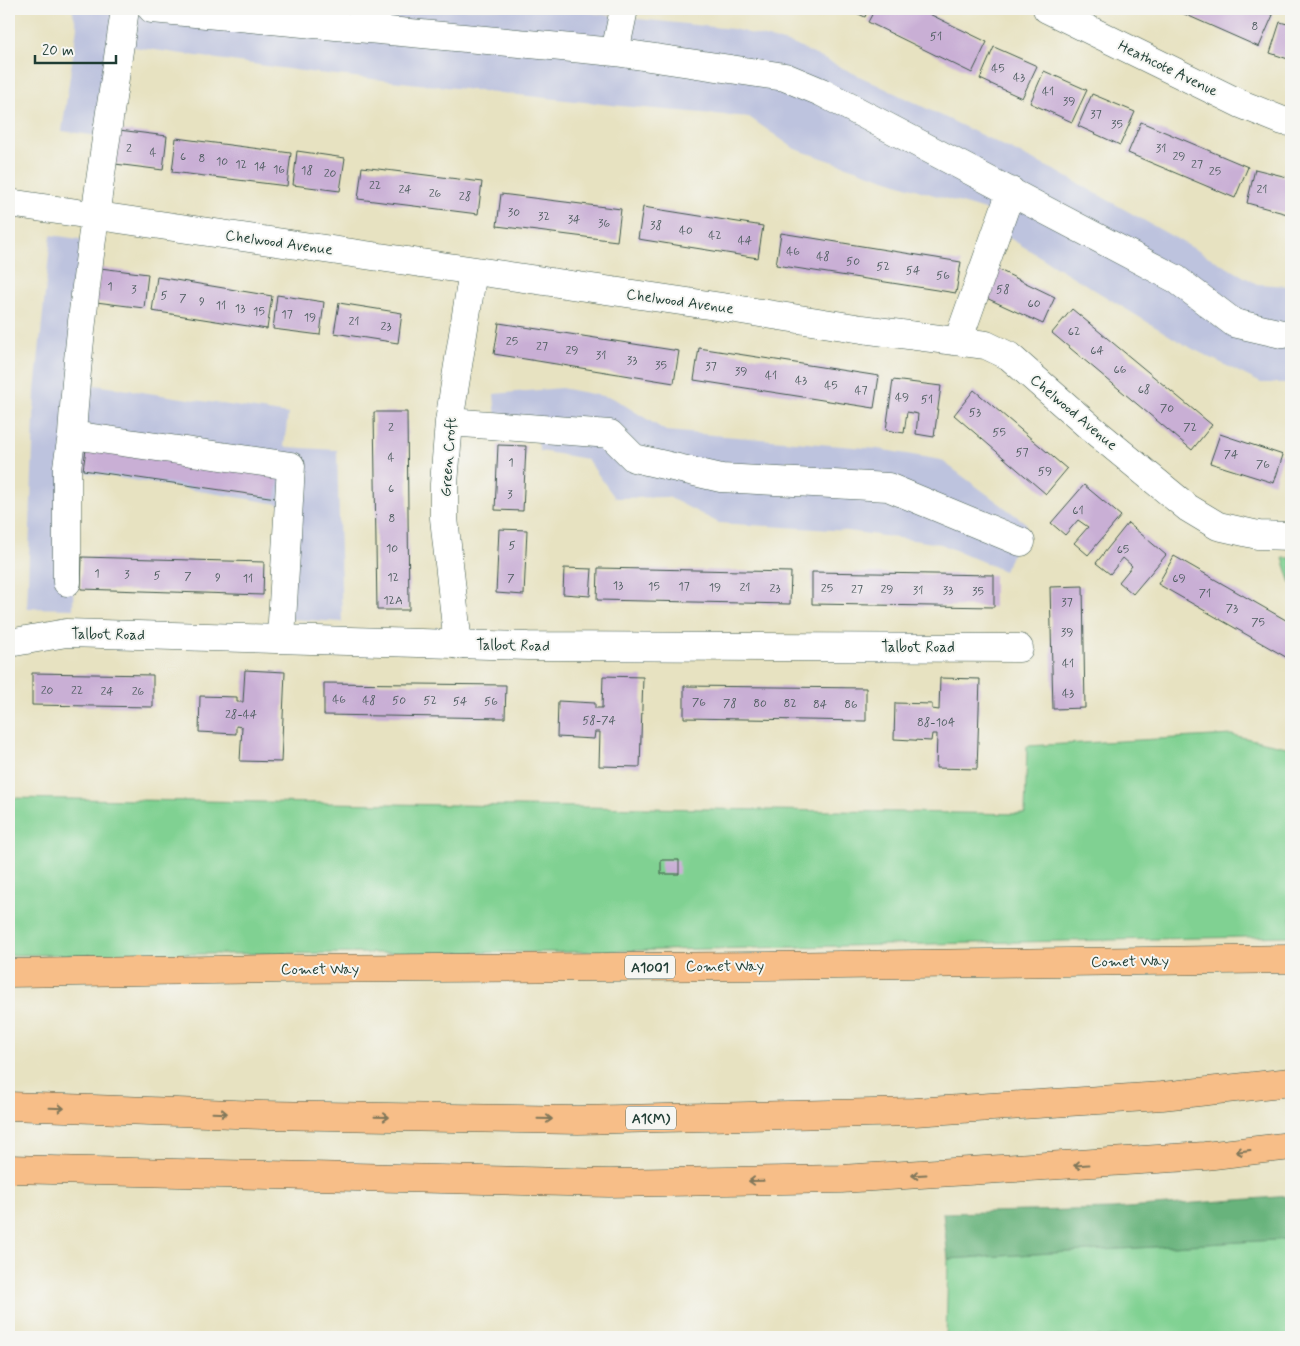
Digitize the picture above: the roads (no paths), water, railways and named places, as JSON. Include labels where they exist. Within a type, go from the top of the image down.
[{"type":"main road","name":"Comet Way","points":[[9,973],[1291,959]]},
{"type":"main road","name":"A1(M)","points":[[9,1106],[273,1115],[578,1120],[943,1110],[1162,1096],[1291,1082]]},
{"type":"main road","points":[[9,1169],[609,1183],[841,1179],[1195,1157],[1291,1146]]},
{"type":"street","points":[[66,582],[67,467],[72,435],[76,373],[125,9]]},
{"type":"street","points":[[152,9],[614,52],[785,77],[821,92],[1176,279],[1234,323],[1282,334],[1291,334]]},
{"type":"street","points":[[614,52],[624,9]]},
{"type":"street","name":"Heathcote Avenue","points":[[1047,9],[1240,104],[1283,121],[1291,122]]},
{"type":"street","points":[[958,341],[1011,191]]},
{"type":"street","name":"Chelwood Avenue","points":[[9,203],[862,329],[986,345],[1009,356],[1188,508],[1218,526],[1258,535],[1291,536]]},
{"type":"street","name":"Green Croft","points":[[458,645],[444,518],[444,484],[450,422],[473,271]]},
{"type":"street","points":[[450,422],[610,434],[634,458],[721,478],[888,487],[1021,542]]},
{"type":"street","points":[[72,435],[291,466],[281,639]]},
{"type":"street","name":"Talbot Road","points":[[9,643],[66,633],[458,645],[1019,648]]}]
